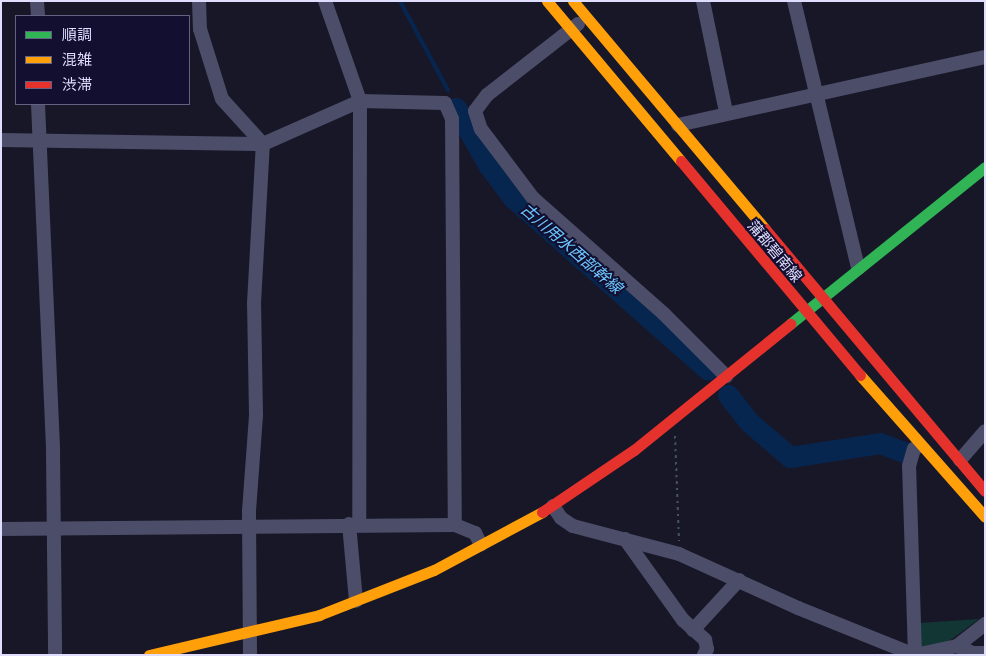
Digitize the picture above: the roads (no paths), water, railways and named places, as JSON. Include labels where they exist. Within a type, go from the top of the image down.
[{"type":"main road","name":"蒲郡碧南線","points":[[547,1],[806,312],[920,446],[985,517]]},
{"type":"main road","name":"蒲郡碧南線","points":[[573,1],[821,299],[985,491]]},
{"type":"main road","points":[[149,655],[251,633],[320,615],[434,570],[553,506],[673,418],[985,168]]},
{"type":"street","points":[[37,1],[38,15]]},
{"type":"street","points":[[199,1],[200,29],[222,99],[263,144],[257,206],[256,415],[250,528],[250,655]]},
{"type":"street","points":[[325,1],[360,101],[354,524],[356,601]]},
{"type":"street","points":[[703,1],[726,112]]},
{"type":"street","points":[[794,1],[858,268]]},
{"type":"street","points":[[586,17],[487,96],[475,111],[481,130],[533,198],[664,314],[726,376]]},
{"type":"street","points":[[678,125],[726,112],[816,96],[985,57]]},
{"type":"street","points":[[1,140],[38,139],[263,144],[360,101],[432,101],[445,103],[452,119],[455,525]]},
{"type":"street","points":[[38,105],[53,452],[52,530],[55,655]]},
{"type":"street","points":[[960,460],[985,431]]},
{"type":"street","points":[[915,655],[909,466],[914,448],[920,446]]},
{"type":"street","points":[[553,506],[561,518],[573,526],[679,554],[798,608],[915,655],[957,646],[985,624]]},
{"type":"street","points":[[1,529],[250,528],[354,524],[455,525],[475,533],[481,545]]},
{"type":"street","points":[[625,539],[683,620],[705,640],[707,649],[704,655]]},
{"type":"street","points":[[694,630],[739,580]]},
{"type":"street","points":[[957,646],[973,653],[985,654]]},
{"type":"waterway","name":"古川用水西部幹線","points":[[400,1],[448,90]]},
{"type":"waterway","name":"古川用水西部幹線","points":[[456,108],[489,166],[512,197],[708,370]]},
{"type":"waterway","name":"古川用水西部幹線","points":[[728,395],[749,422],[790,457],[880,443],[906,453]]}]
